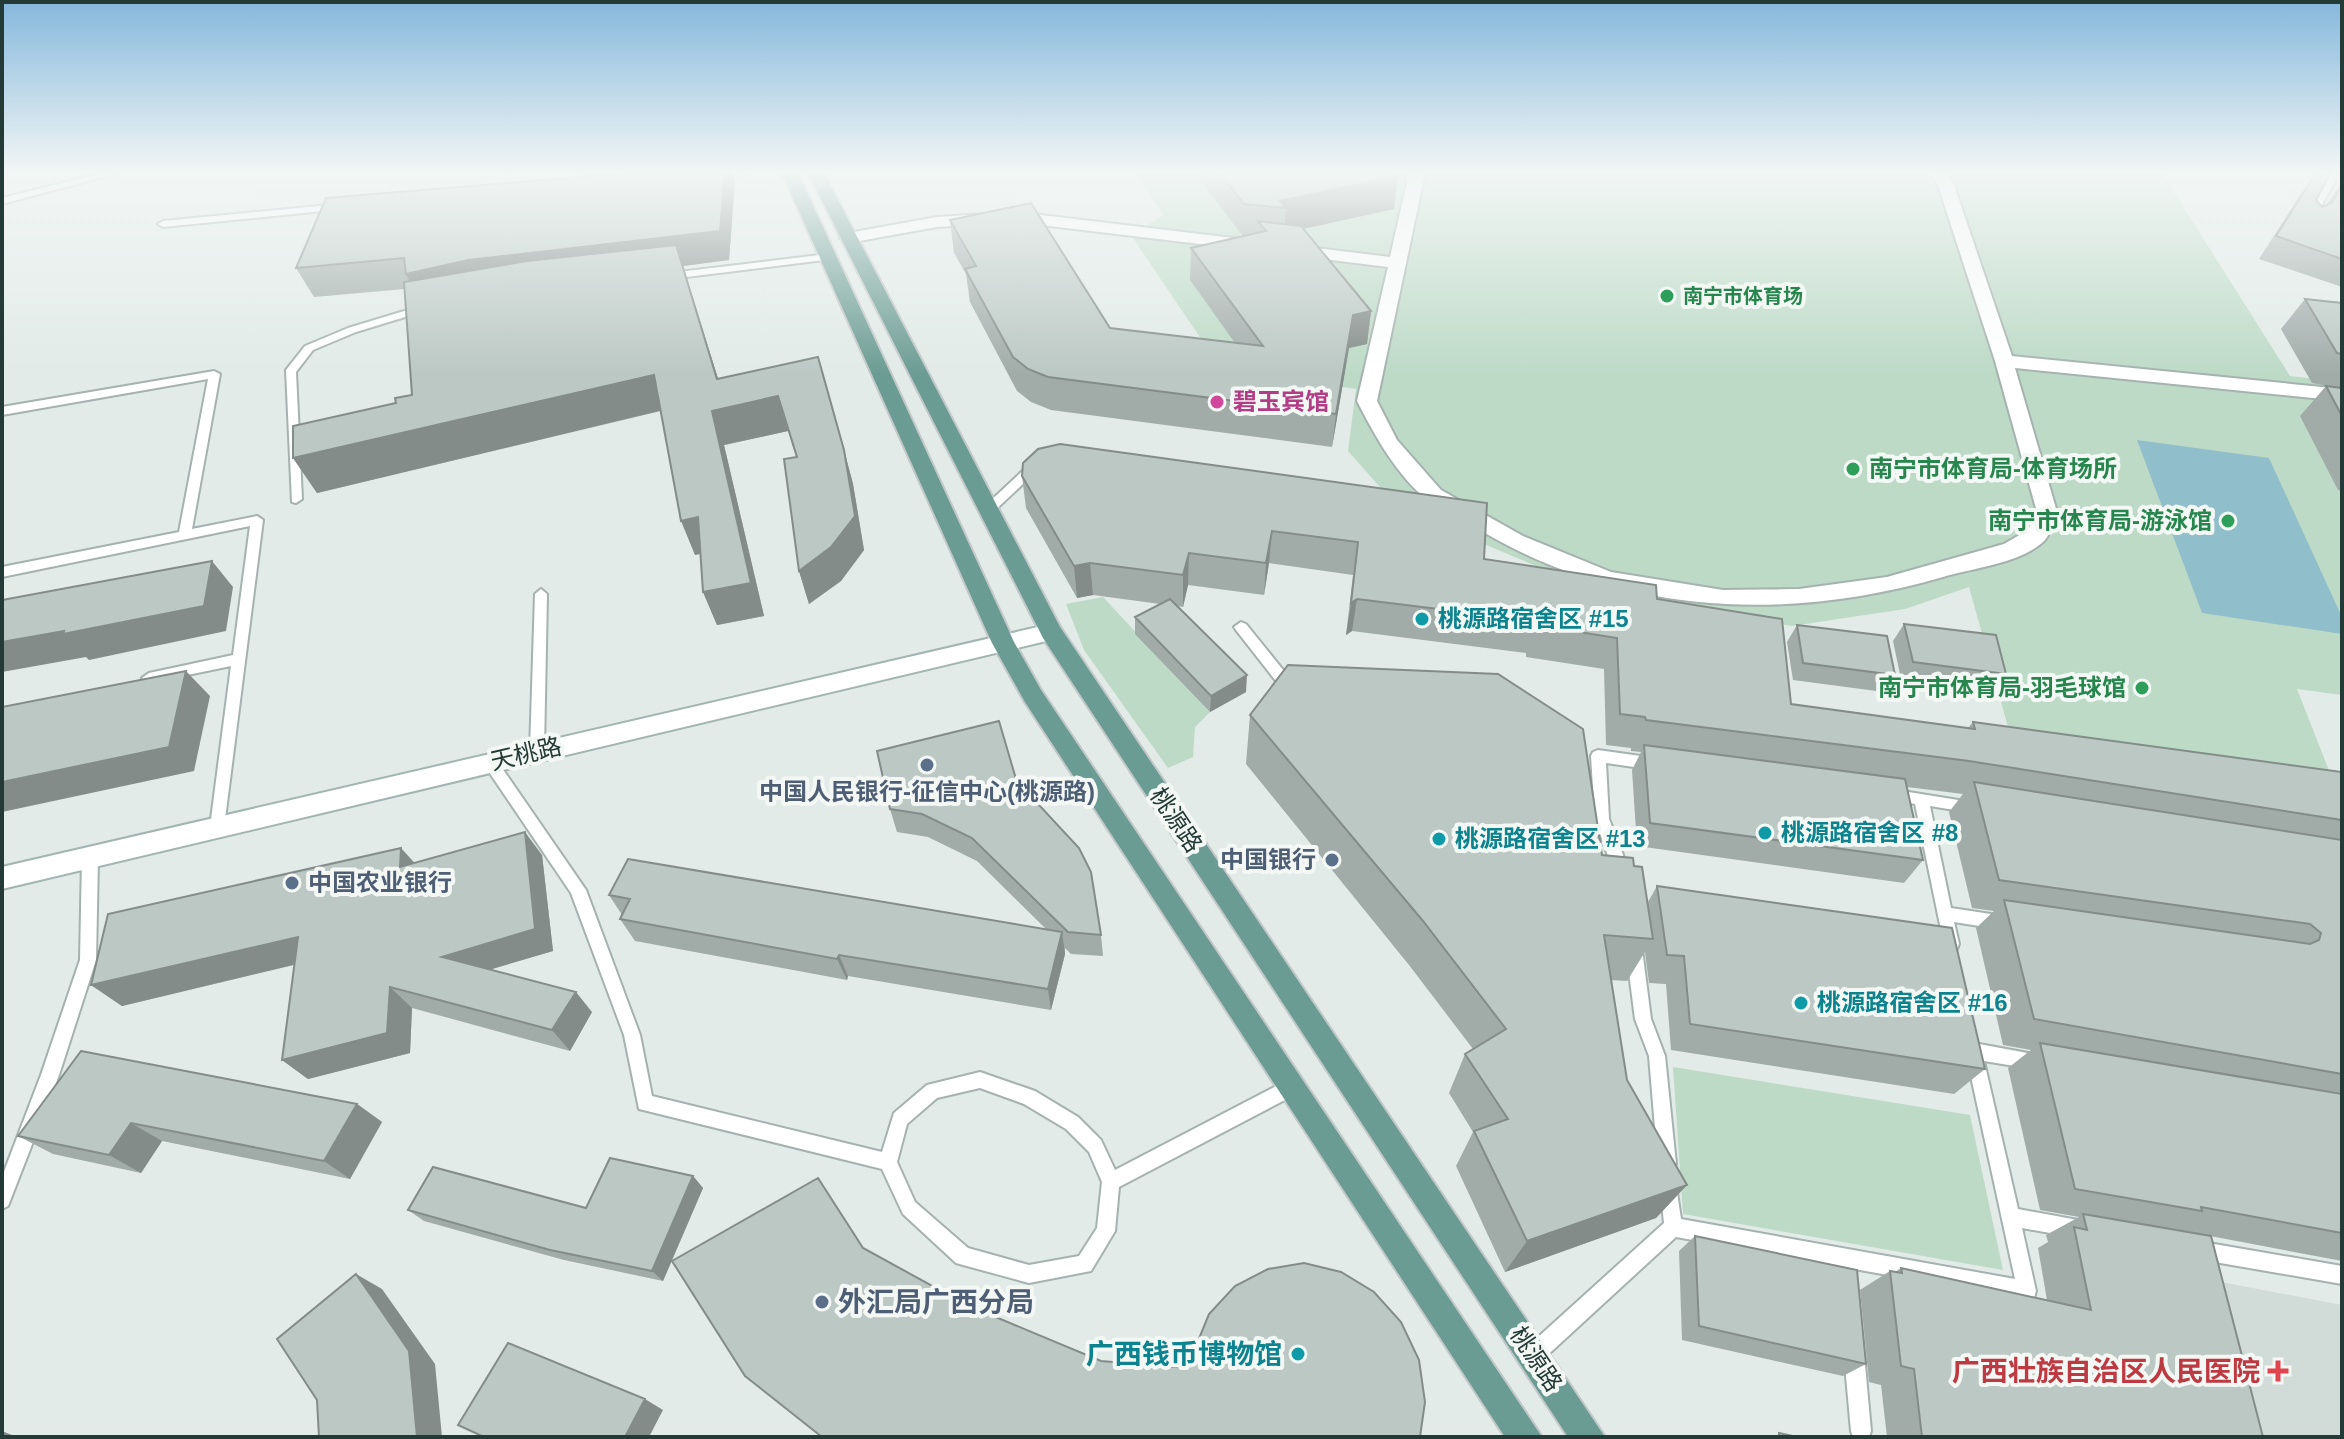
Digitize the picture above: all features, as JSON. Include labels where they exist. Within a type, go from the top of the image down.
[{"type":"main road","name":"桃源路","points":[[820,240],[1003,643],[1033,696],[1525,1437]]},
{"type":"main road","name":"桃源路","points":[[849,240],[1051,632],[1588,1437]]},
{"type":"street","points":[[1208,240],[1397,263]]},
{"type":"street","points":[[1402,240],[1367,401],[1389,443],[1434,495],[1515,541],[1608,579],[1723,598],[1799,597],[1887,585],[2011,550],[2037,535],[2047,512],[2004,361],[1964,240]]},
{"type":"street","points":[[2004,361],[2342,395]]},
{"type":"street","name":"天桃路","points":[[2,878],[1051,632]]},
{"type":"lane","points":[[653,278],[733,272],[828,257]]},
{"type":"lane","points":[[296,499],[290,372],[309,348],[352,330],[440,305]]},
{"type":"lane","points":[[2,411],[214,374],[185,533]]},
{"type":"lane","points":[[989,509],[1028,468],[1043,462]]},
{"type":"lane","points":[[2,572],[257,520],[217,827]]},
{"type":"lane","points":[[537,751],[541,594]]},
{"type":"lane","points":[[1241,627],[1296,696],[1311,697]]},
{"type":"lane","points":[[135,681],[238,659]]},
{"type":"lane","points":[[1626,893],[1602,819],[1591,753],[1675,766]]},
{"type":"lane","points":[[490,762],[578,890],[632,1035],[645,1103],[888,1162]]},
{"type":"lane","points":[[1875,793],[1984,809]]},
{"type":"lane","points":[[1921,799],[1954,960]]},
{"type":"lane","points":[[2,1200],[50,1075],[88,960],[90,858]]},
{"type":"lane","points":[[1945,914],[2022,925]]},
{"type":"lane","points":[[1630,925],[1643,1019],[1657,1056],[1673,1227]]},
{"type":"lane","points":[[1673,1227],[1846,1266],[2027,1291],[1972,1044],[2051,1064]]},
{"type":"lane","points":[[980,1080],[1029,1097],[1072,1123],[1095,1146],[1111,1182],[1106,1231],[1084,1264],[1029,1274],[963,1256],[909,1208],[888,1162],[900,1119],[933,1091],[980,1080]]},
{"type":"lane","points":[[1111,1182],[1292,1087]]},
{"type":"lane","points":[[2011,1217],[2090,1231]]},
{"type":"lane","points":[[1533,1355],[1673,1227]]},
{"type":"lane","points":[[2184,1248],[2342,1275]]},
{"type":"lane","points":[[1852,1337],[1861,1431]]},
{"type":"shaded area","name":"广西壮族自治区人民医院","points":[[2190,1276],[2342,1305],[2342,1437],[2231,1437]]},
{"type":"green space","name":"南宁市体育局-体育场所","points":[[1134,240],[2204,240],[2290,376],[2342,382],[2342,695],[2297,689],[2339,796],[2015,752],[1969,587],[1905,609],[1792,626],[1612,598],[1434,523],[1380,487],[1348,451],[1356,389],[1222,370]]},
{"type":"green space","points":[[1103,597],[1210,712],[1195,727],[1193,757],[1168,768],[1084,650],[1066,604]]},
{"type":"green space","points":[[1673,1067],[1970,1115],[2003,1270],[1683,1214]]},
{"type":"water","points":[[2137,440],[2269,458],[2342,617],[2342,634],[2202,613]]},
{"type":"building","points":[[308,240],[640,240],[468,260],[406,274],[404,258],[296,268]]},
{"type":"building","points":[[961,240],[1054,240],[1110,328],[1263,346],[1191,248],[1226,240],[1313,240],[1371,311],[1353,315],[1336,414],[1048,377],[1028,369],[1013,357],[965,269],[976,266]]},
{"type":"building","points":[[2288,240],[2342,240],[2342,259]]},
{"type":"building","points":[[676,245],[717,379],[818,357],[844,450],[855,516],[831,547],[799,571],[784,459],[797,457],[778,396],[712,411],[751,583],[703,592],[698,517],[681,521],[654,375],[293,458],[293,426],[396,403],[395,398],[412,395],[404,282],[527,261]]},
{"type":"building","points":[[2305,299],[2342,303],[2342,354],[2337,353]]},
{"type":"building","points":[[2326,386],[2342,388],[2342,416]]},
{"type":"building","points":[[1060,444],[1487,503],[1484,559],[1656,585],[1657,599],[1782,619],[1791,704],[1975,729],[1973,722],[2342,772],[2342,820],[1969,761],[1646,720],[1645,717],[1620,714],[1617,638],[1536,625],[1536,621],[1357,599],[1351,603],[1358,542],[1272,531],[1266,563],[1189,553],[1183,575],[1090,563],[1074,566],[1022,476],[1023,463],[1038,449]]},
{"type":"building","points":[[212,561],[204,606],[63,634],[64,631],[2,642],[2,600]]},
{"type":"building","points":[[1170,599],[1247,675],[1211,696],[1135,617]]},
{"type":"building","points":[[1904,624],[1996,635],[2006,674],[1913,662]]},
{"type":"building","points":[[1797,625],[1887,636],[1895,675],[1803,663]]},
{"type":"building","points":[[1288,665],[1498,674],[1583,729],[1602,855],[1633,858],[1634,866],[1642,867],[1653,939],[1604,935],[1627,1080],[1687,1185],[1527,1241],[1474,1131],[1508,1119],[1465,1054],[1506,1029],[1423,921],[1250,715]]},
{"type":"building","points":[[186,671],[169,747],[2,782],[2,707]]},
{"type":"building","points":[[999,721],[1021,796],[1040,806],[1079,848],[1091,872],[1101,935],[1068,932],[972,838],[922,814],[890,809],[877,751]]},
{"type":"building","points":[[1644,745],[1905,779],[1923,860],[1650,823]]},
{"type":"building","points":[[1974,782],[2342,840],[2342,1074],[2034,1019],[2004,900],[2310,944],[2319,940],[2321,933],[2310,924],[1999,880]]},
{"type":"building","points":[[525,832],[535,929],[442,957],[576,992],[552,1030],[390,987],[387,1033],[282,1060],[298,937],[91,985],[108,914],[401,848],[400,867]]},
{"type":"building","points":[[628,859],[1062,932],[1048,989],[839,955],[837,959],[620,919],[630,899],[609,895]]},
{"type":"building","name":"桃源路宿舍区 #16","points":[[1657,886],[1952,928],[1985,1069],[1690,1024],[1684,956],[1667,955]]},
{"type":"building","points":[[2040,1043],[2342,1094],[2342,1233],[2201,1207],[2202,1211],[2075,1189]]},
{"type":"building","points":[[81,1051],[357,1104],[324,1161],[131,1123],[109,1155],[18,1136]]},
{"type":"building","points":[[610,1158],[693,1176],[652,1271],[550,1250],[408,1210],[433,1167],[586,1208]]},
{"type":"building","points":[[818,1178],[863,1248],[967,1305],[1101,1361],[1187,1368],[1209,1314],[1235,1286],[1268,1269],[1304,1263],[1341,1272],[1374,1292],[1401,1322],[1419,1360],[1425,1402],[1420,1437],[822,1437],[745,1376],[672,1261]]},
{"type":"building","points":[[2083,1214],[2211,1236],[2263,1437],[1922,1437],[1914,1369],[1901,1366],[1890,1271],[1902,1273],[1901,1268],[2091,1310],[2074,1227],[2087,1230]]},
{"type":"building","points":[[1695,1236],[1857,1270],[1866,1364],[1699,1326]]},
{"type":"building","points":[[356,1274],[409,1351],[417,1437],[319,1437],[317,1400],[277,1339]]},
{"type":"building","points":[[508,1343],[645,1399],[625,1437],[484,1437],[458,1425]]},
{"type":"place","name":"南宁市体育场","points":[[1667,296]]},
{"type":"place","name":"碧玉宾馆","points":[[1217,402]]},
{"type":"place","name":"南宁市体育局-体育场所","points":[[1853,469]]},
{"type":"place","name":"南宁市体育局-游泳馆","points":[[2228,521]]},
{"type":"place","name":"桃源路宿舍区 #15","points":[[1422,619]]},
{"type":"place","name":"南宁市体育局-羽毛球馆","points":[[2142,688]]},
{"type":"place","name":"中国人民银行-征信中心(桃源路)","points":[[927,765]]},
{"type":"place","name":"桃源路宿舍区 #8","points":[[1765,833]]},
{"type":"place","name":"桃源路宿舍区 #13","points":[[1439,839]]},
{"type":"place","name":"中国银行","points":[[1332,860]]},
{"type":"place","name":"中国农业银行","points":[[292,883]]},
{"type":"place","name":"桃源路宿舍区 #16","points":[[1801,1003]]},
{"type":"place","name":"外汇局广西分局","points":[[822,1302]]},
{"type":"place","name":"广西钱币博物馆","points":[[1298,1354]]},
{"type":"place","name":"广西壮族自治区人民医院","points":[[2278,1371]]}]
